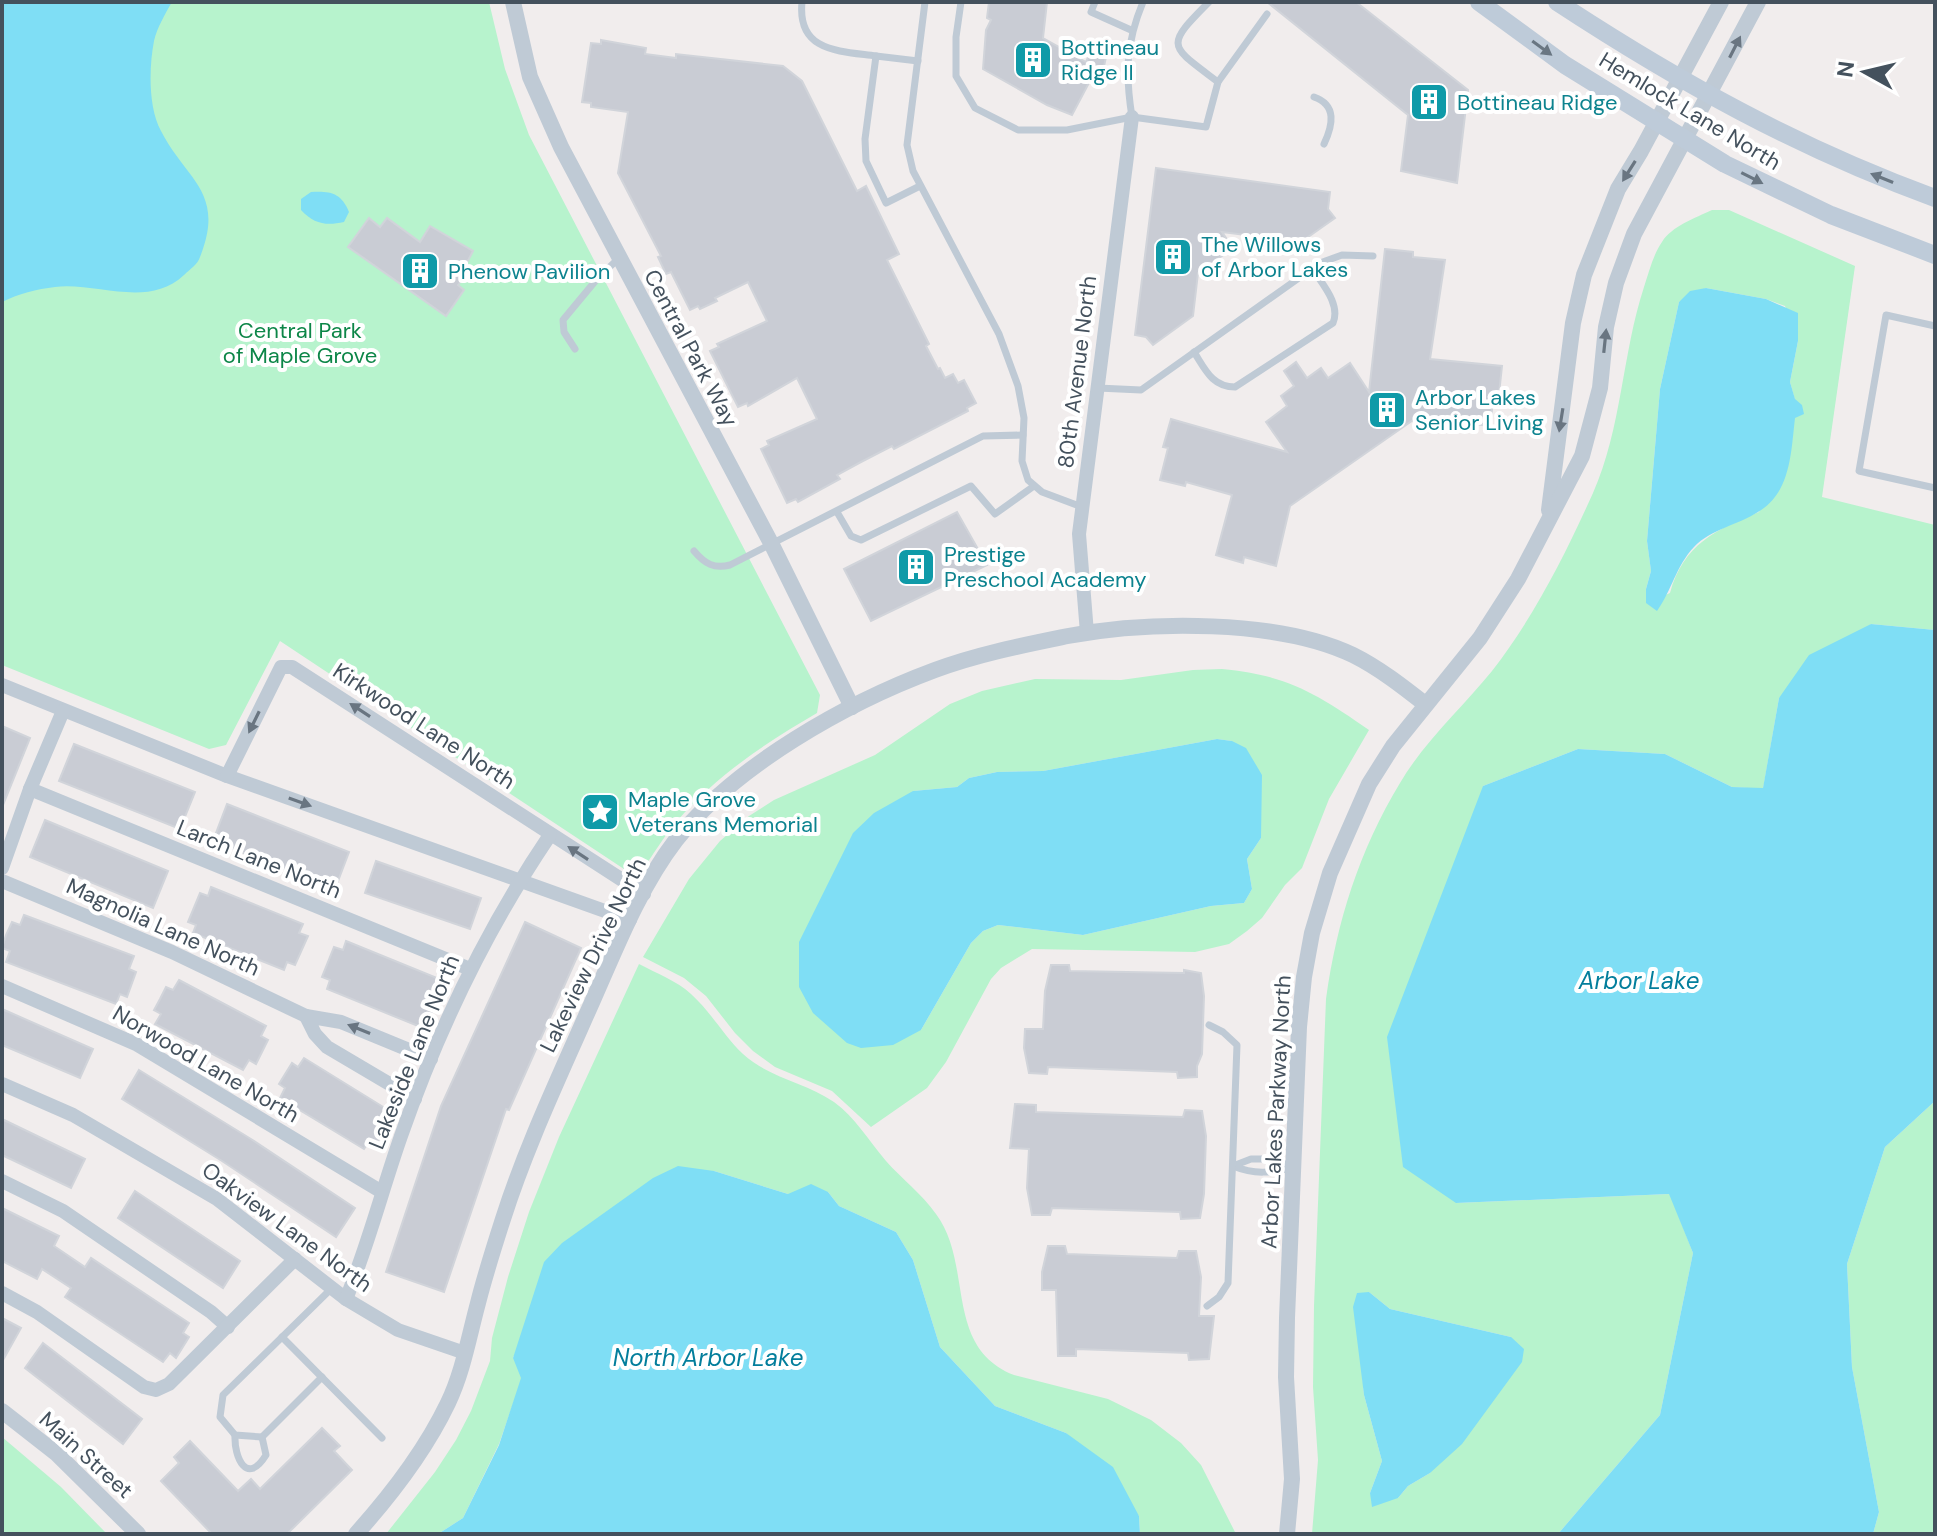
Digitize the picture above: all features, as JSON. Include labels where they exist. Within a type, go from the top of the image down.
[{"type":"main road","name":"Hemlock Lane North","points":[[1479,2],[1565,65],[1725,164],[1791,197],[1935,255]]},
{"type":"main road","name":"Hemlock Lane North","points":[[1557,2],[1760,124],[1838,160],[1935,198]]},
{"type":"street","name":"Central Park Way","points":[[513,2],[530,77],[561,147],[772,545],[852,707]]},
{"type":"street","name":"Arbor Lakes Parkway North","points":[[1548,520],[1573,323],[1584,275],[1618,189],[1721,2]]},
{"type":"street","name":"Arbor Lakes Parkway North","points":[[1287,1534],[1292,1479],[1286,1377],[1299,1027],[1312,933],[1330,873],[1369,784],[1393,746],[1480,638],[1518,579],[1582,456],[1600,388],[1606,327],[1616,283],[1634,234],[1758,2]]},
{"type":"street","name":"80th Avenue North","points":[[1087,633],[1079,534],[1132,117]]},
{"type":"street","name":"Lakeview Drive North","points":[[356,1534],[418,1456],[449,1401],[512,1193],[550,1098],[630,920],[676,840],[724,790],[781,748],[852,707],[936,669],[1021,645],[1087,633],[1201,627],[1283,634],[1317,641],[1378,668],[1425,704]]},
{"type":"street","name":"Kirkwood Lane North","points":[[227,776],[281,667],[292,667],[644,894]]},
{"type":"street","points":[[2,685],[227,776],[630,920]]},
{"type":"street","points":[[2,868],[30,789],[63,711]]},
{"type":"street","name":"Larch Lane North","points":[[30,789],[470,969]]},
{"type":"street","name":"Lakeside Lane North","points":[[346,1299],[415,1099],[470,969],[519,881],[550,835]]},
{"type":"street","name":"Magnolia Lane North","points":[[2,881],[172,952],[306,1016],[341,1022],[431,1059]]},
{"type":"street","name":"Norwood Lane North","points":[[2,986],[136,1044],[382,1192]]},
{"type":"street","name":"Magnolia Lane North","points":[[306,1016],[315,1034],[327,1047],[415,1099]]},
{"type":"street","name":"Oakview Lane North","points":[[2,1084],[73,1115],[217,1199],[346,1299],[398,1330],[465,1353]]},
{"type":"street","points":[[2,1181],[63,1211],[211,1312],[228,1327]]},
{"type":"street","points":[[2,1293],[37,1312],[144,1387],[156,1390],[169,1384],[295,1259]]},
{"type":"street","name":"Main Street","points":[[2,1411],[57,1454],[138,1534]]},
{"type":"lane","points":[[802,2],[803,26],[816,43],[828,50],[918,61]]},
{"type":"lane","points":[[925,2],[907,157],[999,334],[1018,386],[1024,418],[1022,461],[1028,480],[1053,498],[1082,507]]},
{"type":"lane","points":[[961,2],[956,37],[956,76],[975,108],[1018,130],[1067,130],[1132,117],[1206,127],[1218,82],[1267,14]]},
{"type":"lane","points":[[1095,2],[1091,12],[1131,30]]},
{"type":"lane","points":[[1132,117],[1127,84],[1131,30],[1143,2]]},
{"type":"lane","points":[[1209,2],[1179,32],[1177,45],[1183,56],[1218,82]]},
{"type":"lane","points":[[876,56],[865,139],[866,161],[886,203]]},
{"type":"lane","points":[[1314,97],[1330,107],[1333,122],[1324,144]]},
{"type":"lane","points":[[876,208],[920,186]]},
{"type":"lane","points":[[1096,388],[1141,390],[1312,268],[1342,255],[1373,256]]},
{"type":"lane","points":[[575,349],[564,332],[563,320],[618,259]]},
{"type":"lane","points":[[1194,352],[1215,383],[1235,387],[1333,323],[1335,307],[1312,268]]},
{"type":"lane","points":[[1935,326],[1886,315],[1859,471],[1935,488]]},
{"type":"lane","points":[[694,551],[705,563],[720,568],[745,559],[983,436],[1023,435]]},
{"type":"lane","points":[[837,512],[851,536],[861,540],[971,486],[995,514],[1034,486]]},
{"type":"lane","points":[[1207,1306],[1219,1297],[1228,1283],[1237,1045],[1223,1032],[1209,1025]]},
{"type":"lane","points":[[1233,1166],[1251,1159],[1272,1159],[1293,1167]]},
{"type":"lane","points":[[1233,1166],[1250,1173],[1293,1167]]},
{"type":"lane","points":[[262,1437],[266,1455],[260,1464],[252,1468],[244,1467],[237,1460],[235,1435],[220,1417],[223,1395],[332,1288]]},
{"type":"lane","points":[[282,1337],[382,1438]]},
{"type":"lane","points":[[235,1435],[262,1437],[322,1377]]},
{"type":"green space","name":"Central Park of Maple Grove","points":[[2,2],[489,2],[505,69],[529,135],[820,695],[817,713],[725,774],[673,826],[641,872],[630,873],[280,641],[226,745],[209,749],[2,665]]},
{"type":"green space","points":[[1712,210],[1729,210],[1855,266],[1822,497],[1935,525],[1935,630],[1871,624],[1779,698],[1763,789],[1732,787],[1665,754],[1578,749],[1483,786],[1457,1203],[1670,1194],[1693,1253],[1660,1415],[1558,1534],[1312,1534],[1318,1460],[1313,1387],[1314,1306],[1326,999],[1343,914],[1361,861],[1400,783],[1420,753],[1507,650],[1560,562],[1593,493],[1610,443],[1637,312],[1662,242],[1684,223]],"holes":[[[1706,288],[1766,299],[1785,306],[1798,341],[1790,382],[1795,400],[1792,442],[1759,512],[1715,532],[1703,541],[1683,562],[1670,593],[1647,603],[1646,589],[1651,571],[1647,541],[1660,389],[1679,302]],[[1369,1292],[1390,1309],[1511,1337],[1430,1473],[1408,1486],[1398,1498],[1370,1493],[1382,1461],[1364,1395],[1361,1361]]]},
{"type":"green space","points":[[1222,669],[1283,681],[1317,696],[1369,730],[1329,799],[1302,868],[1285,885],[1262,918],[1229,944],[1195,952],[1032,949],[1001,968],[991,979],[946,1062],[927,1088],[871,1127],[832,1091],[775,1067],[753,1051],[706,996],[684,978],[643,957],[689,879],[720,841],[749,816],[774,800],[875,755],[950,704],[982,691],[1035,679],[1121,680]],"holes":[[[1217,739],[1232,741],[1261,838],[1247,859],[1252,889],[1244,903],[1211,906],[1083,935],[998,925],[983,931],[971,943],[921,1030],[913,791],[957,787],[969,778],[997,772],[1043,771]]]},
{"type":"green space","points":[[639,964],[691,994],[736,1047],[753,1062],[823,1095],[842,1108],[886,1161],[925,1200],[947,1234],[968,1325],[977,1345],[992,1362],[1014,1375],[1108,1399],[1151,1420],[1181,1443],[1201,1465],[1236,1534],[1140,1534],[1139,1516],[1066,1433],[995,1406],[940,1347],[913,1260],[896,1232],[839,1206],[828,1192],[788,1194],[714,1171],[513,1357],[522,1378],[499,1444],[463,1518],[438,1534],[386,1534],[435,1472],[471,1411],[490,1361],[492,1338],[529,1212],[559,1137]]},
{"type":"green space","points":[[1935,1101],[1935,1534],[1873,1534],[1879,1512],[1852,1367],[1847,1264],[1885,1147]]},
{"type":"green space","points":[[2,1437],[61,1487],[107,1534],[2,1534]]},
{"type":"water","points":[[2,2],[172,2],[154,41],[152,99],[161,131],[200,188],[208,217],[207,235],[199,260],[170,285],[155,291],[138,292],[55,287],[28,292],[2,302]]},
{"type":"water","points":[[311,192],[339,197],[349,212],[344,222],[321,223],[306,215],[301,210],[301,199]]},
{"type":"water","points":[[1706,288],[1766,299],[1798,313],[1798,341],[1790,382],[1804,414],[1795,418],[1787,471],[1777,494],[1758,512],[1708,536],[1694,547],[1657,611],[1646,603],[1646,589],[1651,571],[1647,541],[1660,389],[1679,302],[1690,291]]},
{"type":"water","name":"Arbor Lake","points":[[1871,624],[1935,630],[1935,1101],[1885,1147],[1847,1264],[1852,1367],[1879,1512],[1873,1534],[1558,1534],[1660,1415],[1693,1253],[1669,1194],[1456,1203],[1403,1167],[1387,1037],[1483,786],[1578,749],[1665,754],[1732,787],[1763,788],[1779,698],[1809,655]]},
{"type":"water","points":[[1217,739],[1232,741],[1246,748],[1262,775],[1261,838],[1247,859],[1252,889],[1244,903],[1211,906],[1083,935],[998,925],[983,931],[971,943],[921,1030],[893,1045],[861,1048],[847,1043],[813,1013],[799,987],[799,942],[853,833],[874,813],[913,791],[957,787],[969,778],[997,772],[1043,771]]},
{"type":"water","name":"North Arbor Lake","points":[[678,1166],[714,1171],[788,1194],[811,1184],[828,1192],[839,1206],[896,1232],[913,1260],[940,1347],[995,1406],[1066,1433],[1113,1467],[1139,1516],[1140,1534],[438,1534],[463,1518],[499,1445],[521,1378],[513,1358],[544,1262],[562,1243],[653,1178]]},
{"type":"water","points":[[1369,1292],[1390,1309],[1511,1337],[1524,1349],[1522,1362],[1462,1444],[1430,1473],[1408,1486],[1398,1498],[1372,1507],[1370,1493],[1382,1461],[1364,1395],[1353,1307],[1357,1293]]},
{"type":"building","name":"Bottineau Ridge II","points":[[989,2],[1047,2],[1043,38],[1086,62],[1089,55],[1106,57],[1101,80],[1091,79],[1072,115],[1047,105],[983,69],[986,30],[991,20],[987,18]]},
{"type":"building","name":"Bottineau Ridge","points":[[1267,2],[1356,2],[1468,90],[1457,183],[1401,171],[1408,115]]},
{"type":"building","points":[[601,40],[646,48],[645,54],[676,58],[676,54],[783,66],[802,81],[857,191],[866,186],[899,254],[887,260],[929,344],[926,346],[938,369],[945,378],[953,374],[958,383],[964,380],[976,403],[967,408],[968,411],[837,475],[840,479],[798,502],[796,499],[787,503],[761,449],[769,445],[767,441],[817,419],[797,378],[748,406],[747,403],[738,407],[710,351],[719,347],[717,344],[767,321],[748,282],[715,298],[717,301],[690,310],[671,272],[666,274],[658,257],[661,256],[618,173],[628,112],[591,107],[591,103],[582,102],[591,43],[601,44]]},
{"type":"building","name":"The Willows of Arbor Lakes","points":[[1156,168],[1330,192],[1328,209],[1335,218],[1301,242],[1222,232],[1233,248],[1198,273],[1193,316],[1153,345],[1146,337],[1135,335]]},
{"type":"building","name":"Phenow Pavilion","points":[[369,218],[380,227],[387,218],[420,242],[430,226],[473,251],[462,272],[466,275],[458,285],[464,290],[446,316],[348,247]]},
{"type":"building","name":"Arbor Lakes Senior Living","points":[[1385,249],[1413,252],[1413,257],[1445,260],[1430,359],[1502,366],[1499,394],[1494,394],[1490,426],[1419,416],[1290,506],[1276,566],[1244,557],[1243,563],[1216,555],[1232,495],[1186,482],[1185,486],[1160,480],[1168,448],[1163,447],[1171,419],[1287,452],[1266,422],[1287,406],[1281,396],[1294,386],[1284,371],[1296,362],[1307,378],[1321,368],[1328,378],[1350,363],[1369,392]]},
{"type":"building","name":"Prestige Preschool Academy","points":[[957,512],[987,565],[871,621],[844,569]]},
{"type":"building","points":[[2,726],[30,738],[3,805],[2,805]]},
{"type":"building","points":[[74,744],[195,792],[180,829],[59,781]]},
{"type":"building","points":[[227,804],[349,852],[335,889],[213,841]]},
{"type":"building","points":[[45,820],[168,871],[153,908],[30,857]]},
{"type":"building","points":[[376,861],[481,898],[470,929],[365,893]]},
{"type":"building","points":[[211,887],[303,924],[299,933],[308,936],[295,965],[287,962],[284,970],[193,933],[196,925],[188,922],[200,893],[208,896]]},
{"type":"building","points":[[24,915],[134,956],[129,969],[136,972],[127,997],[120,994],[116,1004],[6,962],[10,951],[2,948],[6,935],[12,922],[20,925]]},
{"type":"building","points":[[525,922],[581,948],[509,1110],[506,1109],[444,1292],[386,1272],[441,1106]]},
{"type":"building","points":[[346,941],[437,978],[433,988],[441,991],[429,1020],[422,1017],[418,1026],[327,989],[330,980],[322,977],[334,947],[343,950]]},
{"type":"building","points":[[1051,965],[1069,965],[1070,971],[1184,973],[1184,970],[1201,973],[1204,996],[1202,1054],[1197,1077],[1178,1078],[1177,1072],[1048,1067],[1047,1074],[1029,1073],[1024,1048],[1025,1029],[1043,1029],[1045,991]]},
{"type":"building","points":[[179,980],[266,1026],[261,1036],[268,1040],[256,1064],[249,1060],[243,1070],[155,1024],[161,1014],[154,1010],[166,987],[173,990]]},
{"type":"building","points":[[2,1009],[93,1049],[80,1078],[2,1045]]},
{"type":"building","points":[[304,1058],[388,1110],[382,1119],[389,1123],[376,1144],[370,1140],[364,1149],[280,1098],[285,1088],[279,1084],[292,1063],[298,1067]]},
{"type":"building","points":[[139,1070],[355,1208],[336,1237],[122,1099]]},
{"type":"building","points":[[1015,1104],[1036,1105],[1036,1112],[1183,1117],[1185,1110],[1202,1111],[1206,1136],[1200,1218],[1181,1219],[1180,1212],[1052,1208],[1050,1215],[1032,1215],[1027,1188],[1029,1149],[1010,1148]]},
{"type":"building","points":[[2,1119],[85,1159],[71,1188],[2,1155]]},
{"type":"building","points":[[135,1191],[240,1261],[223,1288],[118,1218]]},
{"type":"building","points":[[2,1208],[59,1236],[54,1246],[85,1267],[91,1258],[189,1323],[183,1333],[189,1337],[176,1358],[170,1353],[163,1362],[65,1297],[71,1288],[42,1269],[37,1279],[2,1261]]},
{"type":"building","points":[[1048,1246],[1065,1246],[1067,1254],[1177,1258],[1179,1251],[1196,1251],[1201,1277],[1199,1316],[1214,1316],[1209,1359],[1189,1360],[1188,1353],[1076,1349],[1076,1356],[1058,1356],[1056,1290],[1042,1290],[1042,1272]]},
{"type":"building","points":[[2,1318],[21,1328],[2,1362]]},
{"type":"building","points":[[43,1343],[142,1419],[123,1444],[25,1368]]},
{"type":"building","points":[[322,1428],[340,1446],[334,1451],[352,1470],[287,1534],[212,1534],[161,1481],[179,1463],[174,1457],[190,1441],[238,1491],[251,1479],[260,1489]]},
{"type":"place","name":"Bottineau Ridge II","points":[[1033,60]]},
{"type":"place","name":"Bottineau Ridge","points":[[1429,102]]},
{"type":"place","name":"The Willows of Arbor Lakes","points":[[1173,257]]},
{"type":"place","name":"Phenow Pavilion","points":[[420,271]]},
{"type":"place","name":"Arbor Lakes Senior Living","points":[[1387,410]]},
{"type":"place","name":"Prestige Preschool Academy","points":[[916,567]]},
{"type":"place","name":"Maple Grove Veterans Memorial","points":[[600,812]]}]
